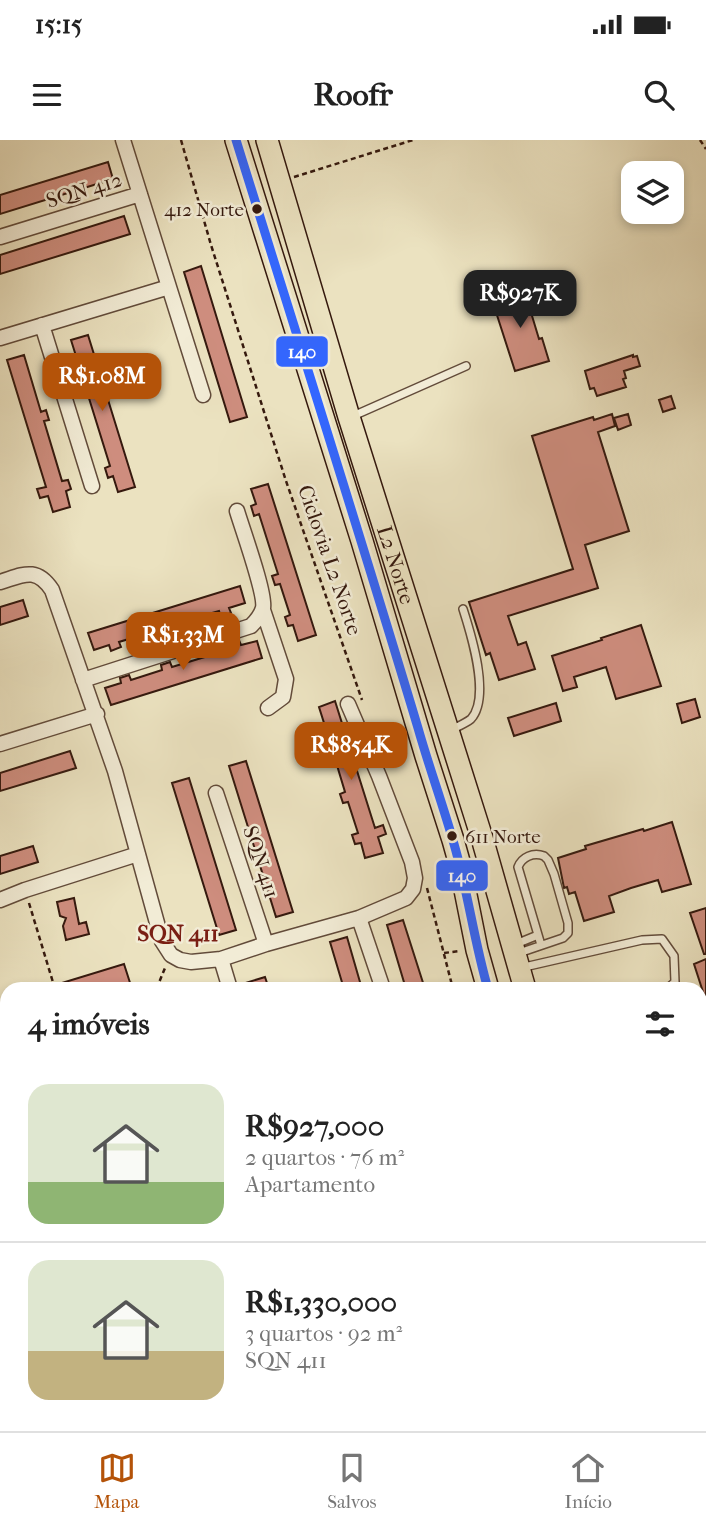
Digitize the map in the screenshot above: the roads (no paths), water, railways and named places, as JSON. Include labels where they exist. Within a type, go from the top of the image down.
[{"type":"main road","name":"L2 Norte","points":[[236,140],[453,839],[486,982]]},
{"type":"main road","name":"L2 Norte","points":[[267,140],[349,417],[482,838],[518,964]]},
{"type":"main road","points":[[362,541],[383,547],[388,542]]},
{"type":"street","name":"SQN 412","points":[[123,140],[203,395]]},
{"type":"street","name":"SQN 412","points":[[0,237],[140,194]]},
{"type":"street","points":[[0,338],[169,287]]},
{"type":"street","points":[[41,326],[92,486]]},
{"type":"street","points":[[83,680],[251,626],[258,619],[264,603],[237,510]]},
{"type":"street","points":[[0,582],[32,573],[46,580],[52,590],[97,714],[129,817],[162,941],[171,955],[191,962],[221,959],[359,918],[406,898],[413,889],[415,878],[412,862],[379,776],[355,701]]},
{"type":"street","points":[[262,610],[286,679],[283,697],[268,708]]},
{"type":"street","points":[[0,744],[97,714]]},
{"type":"street","name":"SQN 411","points":[[216,793],[265,944]]},
{"type":"street","points":[[0,900],[138,854]]},
{"type":"street","points":[[359,918],[381,982]]},
{"type":"street","points":[[221,959],[228,982]]},
{"type":"lane","points":[[349,417],[466,366]]},
{"type":"lane","points":[[448,732],[471,719],[477,707],[478,666],[463,609]]},
{"type":"lane","points":[[518,964],[541,945],[568,933],[554,874],[548,860],[539,855],[527,857],[518,867],[541,945]]},
{"type":"lane","points":[[518,964],[538,935]]},
{"type":"lane","points":[[518,964],[642,940],[662,939],[674,956],[675,982]]},
{"type":"place","name":"412 Norte","points":[[257,209]]},
{"type":"place","name":"611 Norte","points":[[452,836]]},
{"type":"district","name":"SQN 411","points":[[178,933]]}]
